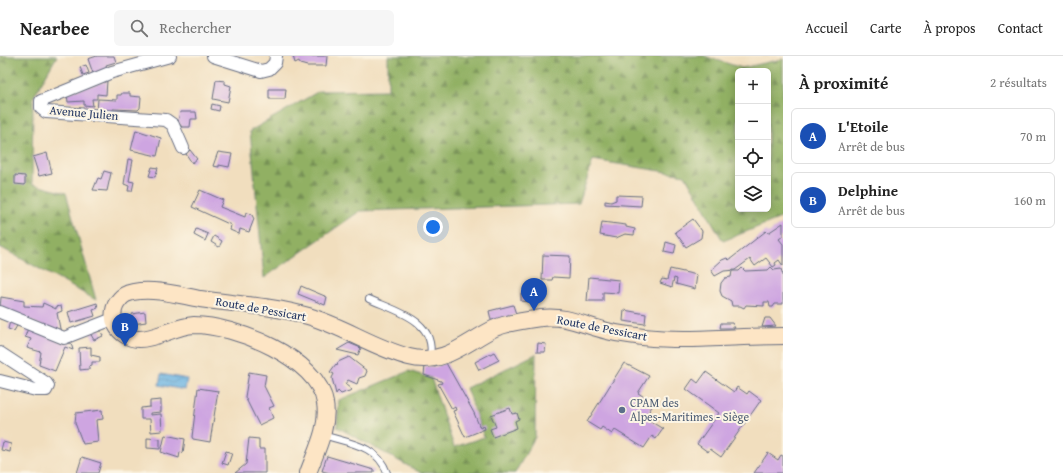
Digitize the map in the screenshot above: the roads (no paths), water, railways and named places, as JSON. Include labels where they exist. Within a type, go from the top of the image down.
[{"type":"street","name":"Avenue Julien","points":[[170,56],[112,72],[41,101],[41,108],[46,112],[166,120],[173,125],[183,148]]},
{"type":"street","points":[[213,56],[261,71],[269,69],[275,63],[276,56]]},
{"type":"street","name":"Route de Pessicart","points":[[113,319],[113,310],[117,301],[123,296],[132,292],[160,291],[307,315],[397,353],[412,358],[430,359],[455,352],[496,328],[512,323],[546,318],[577,320],[606,331],[665,339],[686,340],[783,336]]},
{"type":"street","points":[[0,312],[64,338],[113,319],[116,327],[122,333],[137,339],[182,326],[212,326],[272,348],[298,363],[308,372],[324,394],[326,407],[323,435],[308,473]]},
{"type":"street","points":[[0,353],[46,383],[48,386],[46,390],[36,390],[0,381]]},
{"type":"lane","points":[[369,299],[414,319],[425,329],[430,338],[430,359]]},
{"type":"lane","points":[[323,435],[372,450],[380,458],[387,473]]},
{"type":"water","points":[[161,374],[187,379],[185,390],[159,385]]},
{"type":"place","name":"L'Etoile","points":[[534,311]]},
{"type":"place","name":"Delphine","points":[[125,346]]},
{"type":"place","name":"CPAM des Alpes-Maritimes - Siège","points":[[622,410]]}]
